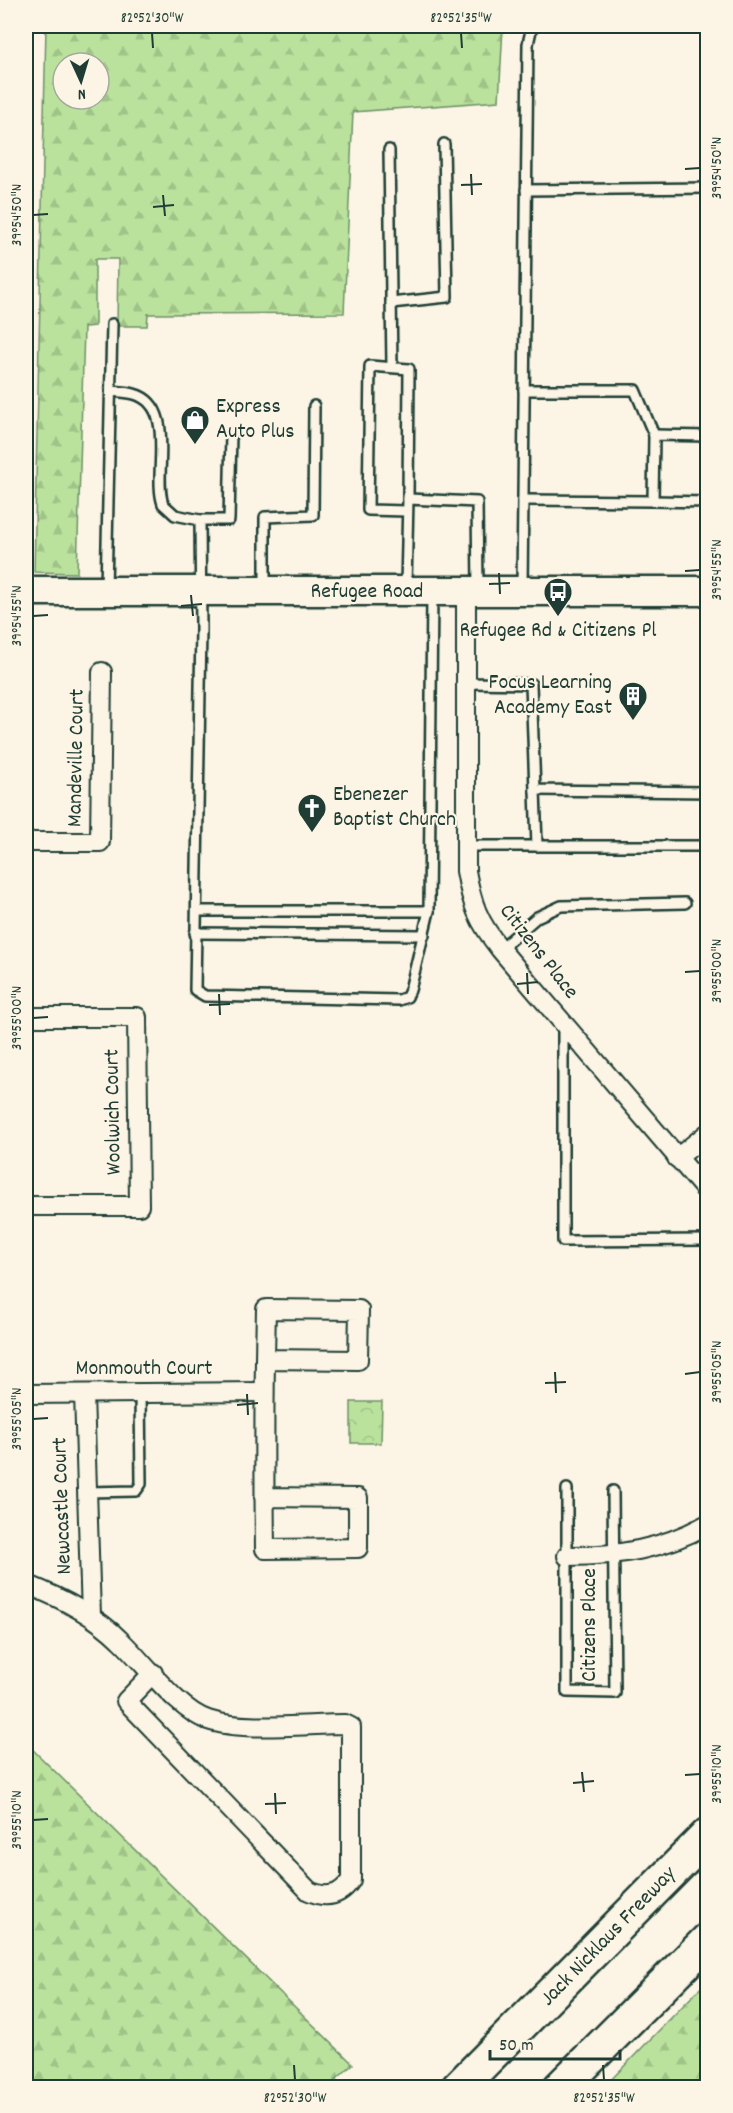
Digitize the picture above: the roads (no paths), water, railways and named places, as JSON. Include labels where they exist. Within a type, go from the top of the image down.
[{"type":"highway","name":"Jack Nicklaus Freeway","points":[[458,2088],[708,1835]]},
{"type":"highway","points":[[560,2088],[708,1940]]},
{"type":"main road","name":"Refugee Road","points":[[26,591],[708,591]]},
{"type":"street","name":"Citizens Place","points":[[472,591],[466,683],[466,871],[472,904],[500,949],[708,1193]]},
{"type":"street","name":"Mandeville Court","points":[[26,842],[100,842],[102,672]]},
{"type":"street","name":"Woolwich Court","points":[[26,1017],[137,1017],[139,1206],[26,1206]]},
{"type":"street","points":[[677,1158],[708,1132]]},
{"type":"street","points":[[264,1497],[358,1498],[358,1548],[265,1549],[264,1497],[263,1392],[266,1309],[359,1310],[358,1360],[265,1359]]},
{"type":"street","name":"Monmouth Court","points":[[26,1394],[263,1392]]},
{"type":"street","name":"Newcastle Court","points":[[84,1394],[90,1616]]},
{"type":"street","name":"Citizens Place","points":[[567,1557],[614,1556],[684,1537],[708,1524]]},
{"type":"street","points":[[26,1584],[90,1616],[119,1638],[153,1673],[185,1706],[206,1720],[230,1725],[345,1724],[351,1727],[351,1880],[344,1890],[333,1896],[321,1896],[309,1891],[126,1701],[153,1673]]},
{"type":"lane","points":[[522,591],[528,44],[532,26]]},
{"type":"lane","points":[[391,303],[447,297],[444,144]]},
{"type":"lane","points":[[389,150],[392,367]]},
{"type":"lane","points":[[526,190],[708,188]]},
{"type":"lane","points":[[106,591],[112,324]]},
{"type":"lane","points":[[200,520],[195,990],[205,996],[399,1000],[407,997],[410,990],[429,911],[419,591],[407,511],[408,369],[370,366],[368,510],[407,511]]},
{"type":"lane","points":[[524,390],[635,390],[654,435],[653,501]]},
{"type":"lane","points":[[111,391],[134,394],[149,405],[160,427],[163,504],[170,512],[181,518],[229,520],[231,434]]},
{"type":"lane","points":[[265,592],[265,517],[314,515],[314,406]]},
{"type":"lane","points":[[654,435],[708,436]]},
{"type":"lane","points":[[408,499],[477,502],[472,591]]},
{"type":"lane","points":[[523,500],[708,502]]},
{"type":"lane","points":[[466,683],[531,684],[537,846]]},
{"type":"lane","points":[[536,790],[708,792]]},
{"type":"lane","points":[[466,846],[708,846]]},
{"type":"lane","points":[[500,949],[537,917],[561,906],[685,903]]},
{"type":"lane","points":[[197,911],[429,911]]},
{"type":"lane","points":[[195,933],[424,935]]},
{"type":"lane","points":[[563,1024],[563,1241],[708,1240]]},
{"type":"lane","points":[[86,1492],[136,1491],[141,1484],[140,1393]]},
{"type":"lane","points":[[567,1489],[567,1557]]},
{"type":"lane","name":"Citizens Place","points":[[567,1557],[567,1692],[615,1693],[613,1491]]},
{"type":"place","name":"Express Auto Plus","points":[[195,446]]},
{"type":"place","name":"Refugee Rd & Citizens Pl","points":[[558,618]]},
{"type":"place","name":"Focus Learning Academy East","points":[[633,722]]},
{"type":"place","name":"Ebenezer Baptist Church","points":[[312,834]]}]
